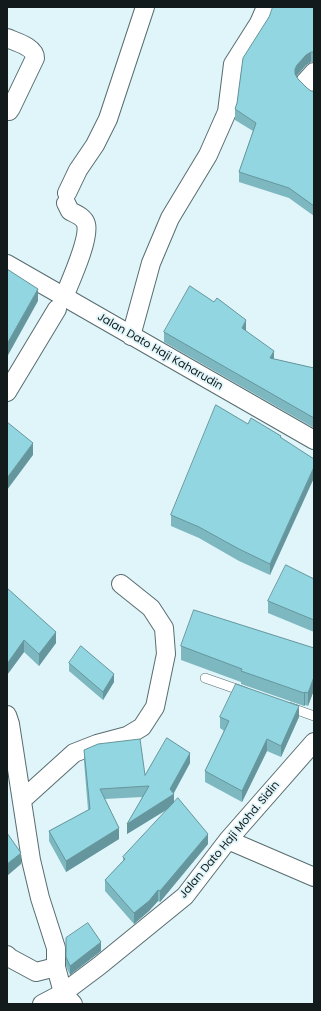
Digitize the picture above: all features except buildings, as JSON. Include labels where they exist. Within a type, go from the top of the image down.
[{"type":"street","points":[[7,392],[61,303],[86,237],[86,224],[79,215],[70,211],[67,198],[78,170],[95,145],[108,119],[145,7]]},
{"type":"street","points":[[131,336],[151,263],[170,218],[208,155],[227,112],[234,64],[259,23],[266,7]]},
{"type":"street","points":[[7,38],[32,50],[35,54],[35,58],[11,108],[7,111]]},
{"type":"street","points":[[314,72],[305,82],[314,91]]},
{"type":"street","name":"Jalan Dato Haji Kaharudin","points":[[7,264],[61,303],[131,336],[314,440]]},
{"type":"street","points":[[22,800],[74,753],[97,744],[127,736],[142,727],[155,707],[166,654],[164,628],[151,608],[121,584]]},
{"type":"street","points":[[7,715],[10,724],[31,860],[40,898],[56,948],[56,967],[68,998]]},
{"type":"street","name":"Jalan Dato Haji Mohd. Sidin","points":[[43,1003],[68,998],[99,966],[185,896],[228,840],[314,742]]},
{"type":"street","points":[[228,840],[314,877]]},
{"type":"street","points":[[7,955],[36,972],[56,967]]},
{"type":"lane","points":[[205,678],[256,696]]},
{"type":"lane","points":[[278,703],[314,716]]}]
